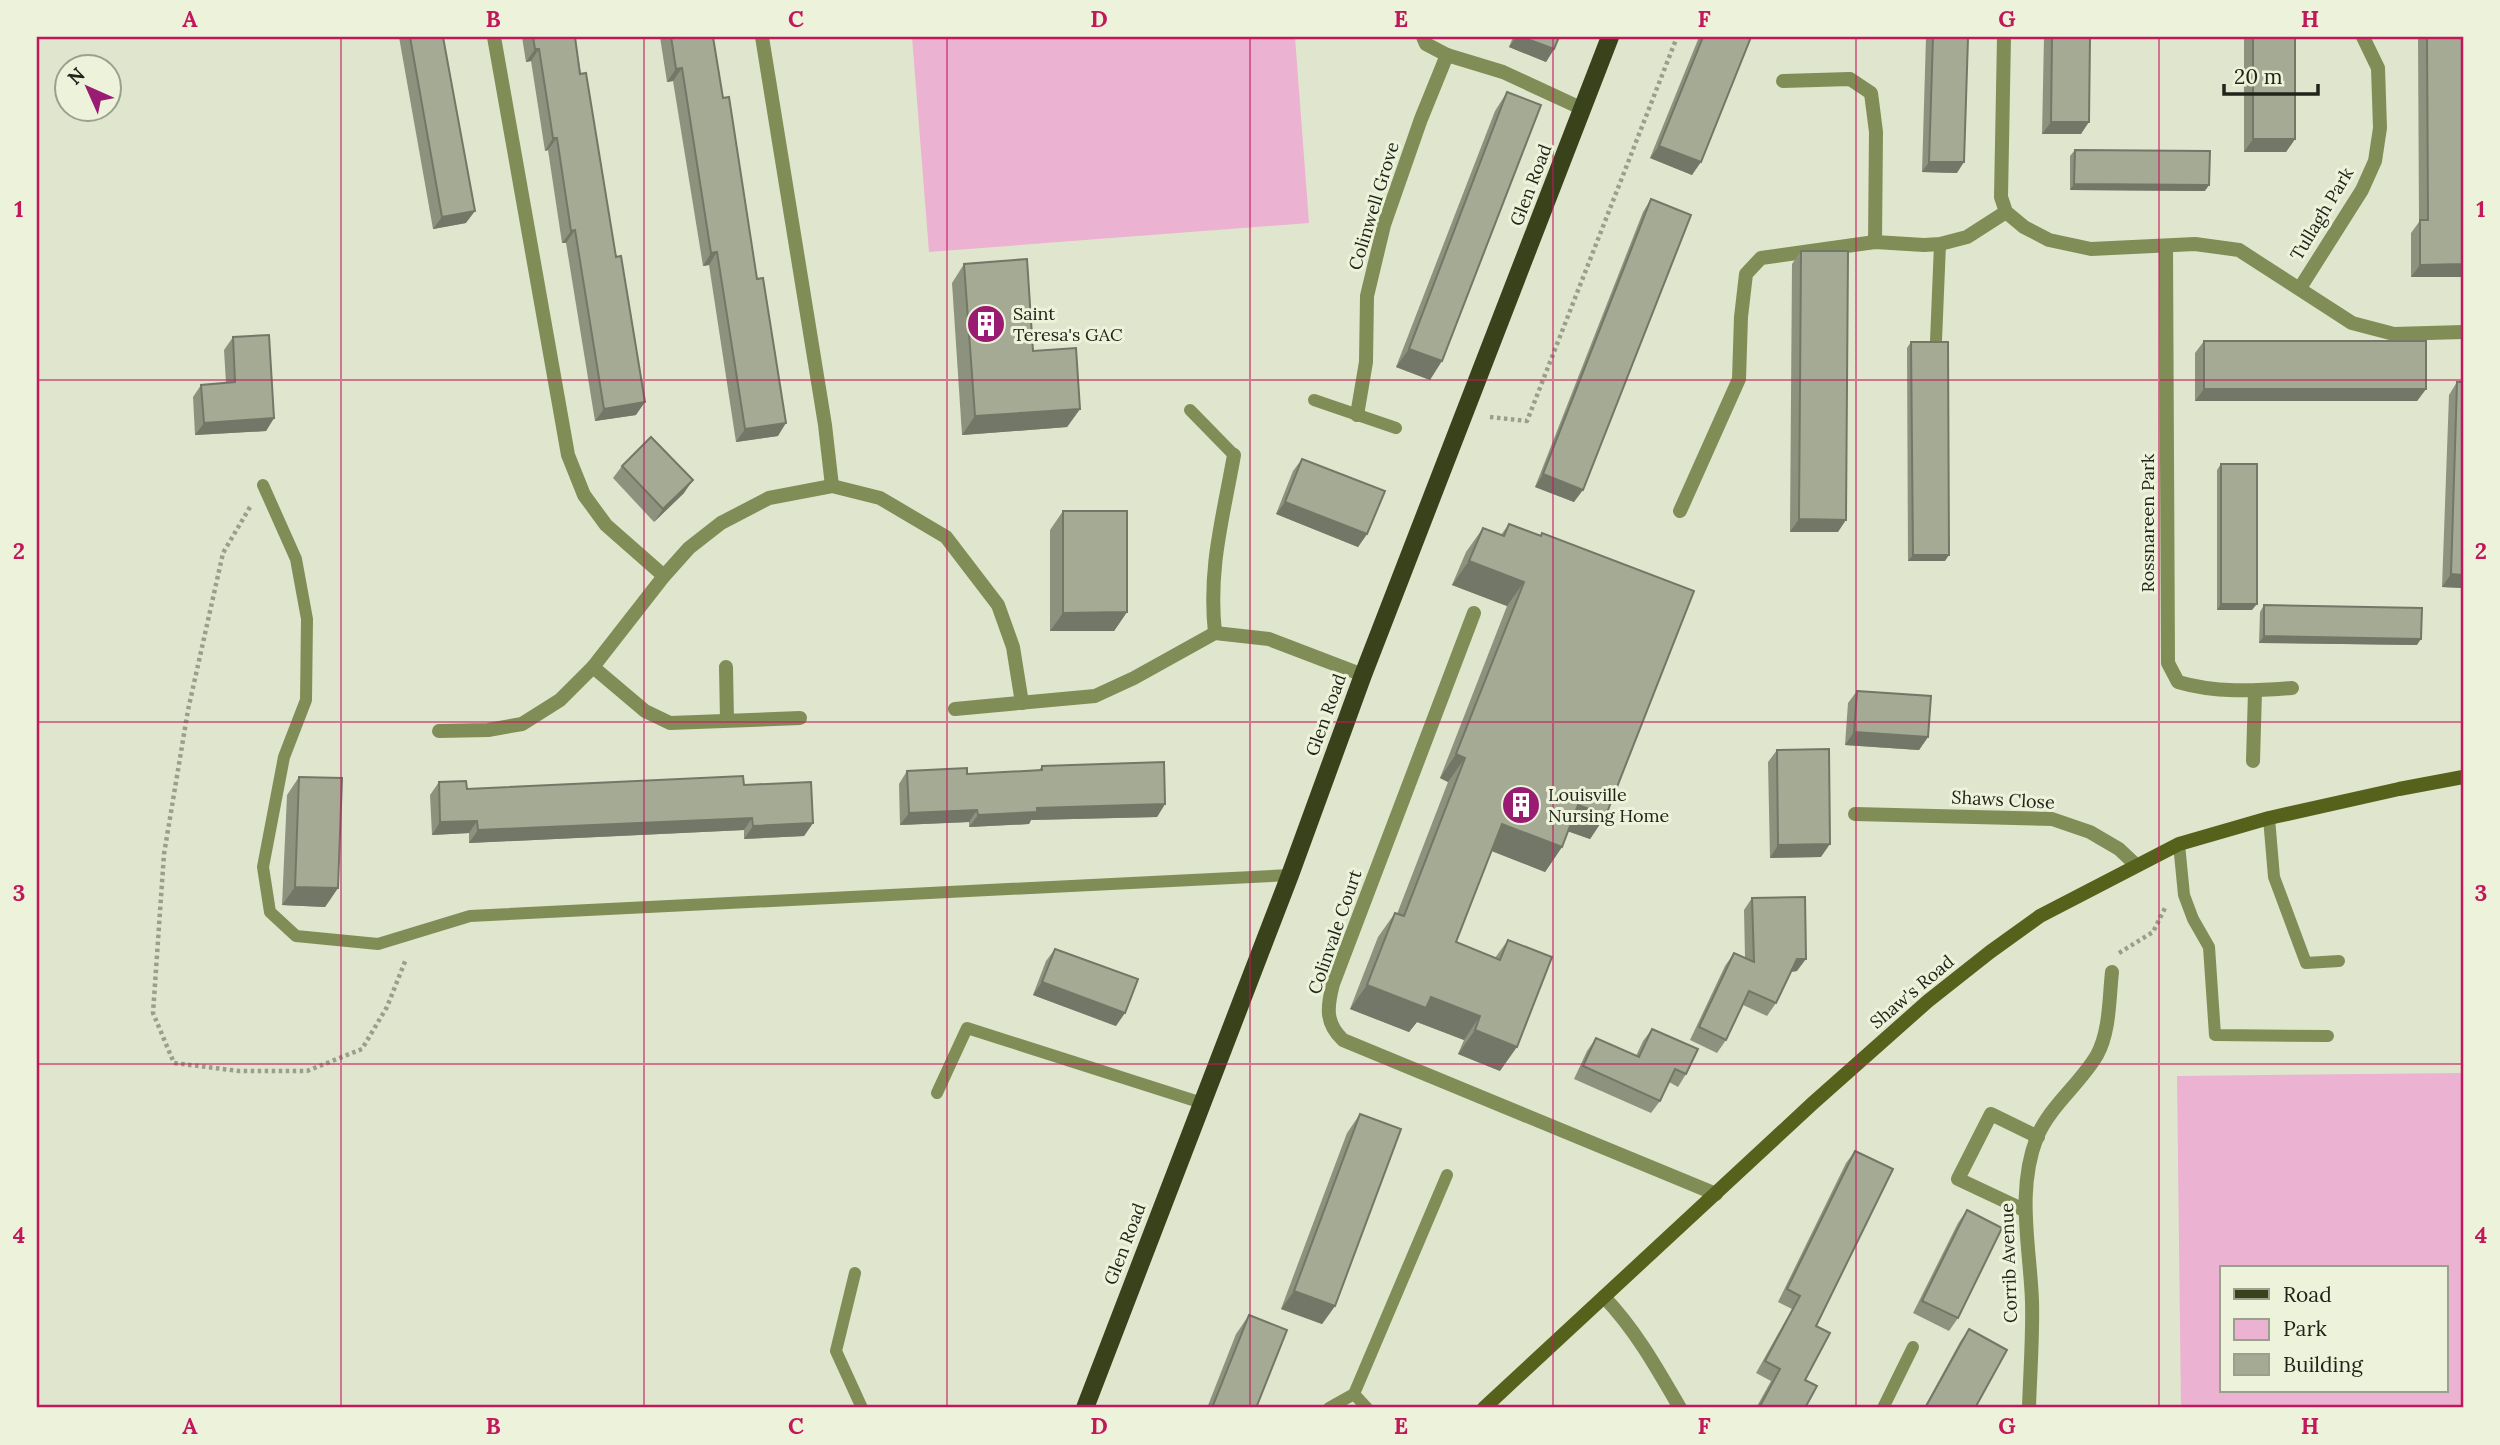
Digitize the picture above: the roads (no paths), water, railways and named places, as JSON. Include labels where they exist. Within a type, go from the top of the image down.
[{"type":"main road","name":"Glen Road","points":[[1085,1408],[1290,874],[1363,675],[1610,37]]},
{"type":"street","points":[[495,37],[568,455],[584,495],[606,525],[664,576]]},
{"type":"street","points":[[762,37],[823,412],[832,486]]},
{"type":"street","points":[[1423,37],[1426,44],[1447,55],[1503,72],[1583,110]]},
{"type":"street","points":[[2004,37],[2001,197],[2006,212],[2024,227],[2049,240],[2091,249],[2195,244],[2239,250],[2351,323],[2394,334],[2463,332]]},
{"type":"street","name":"Tullagh Park","points":[[2300,288],[2362,190],[2375,161],[2380,128],[2378,68],[2363,37]]},
{"type":"street","name":"Colinwell Grove","points":[[1357,415],[1366,362],[1367,296],[1384,225],[1447,55]]},
{"type":"street","points":[[1783,81],[1850,79],[1871,93],[1876,132],[1875,242]]},
{"type":"street","points":[[1680,511],[1739,379],[1741,317],[1746,274],[1761,258],[1875,242],[1940,244],[1967,237],[2006,212]]},
{"type":"street","name":"Rossnareen Park","points":[[2166,246],[2168,663],[2178,682],[2195,687],[2255,691],[2292,688]]},
{"type":"street","points":[[1215,633],[1211,600],[1214,553],[1234,455]]},
{"type":"street","points":[[439,731],[488,730],[522,724],[560,700],[593,667],[664,576],[690,548],[721,523],[769,498],[832,486],[880,498],[946,537],[998,606],[1013,647],[1021,703]]},
{"type":"street","name":"Colinvale Court","points":[[1474,613],[1333,984],[1328,1016],[1333,1030],[1343,1040],[1716,1194]]},
{"type":"street","points":[[955,709],[1095,696],[1134,678],[1215,633],[1269,639],[1363,675]]},
{"type":"street","points":[[593,667],[645,711],[670,723],[800,718]]},
{"type":"street","points":[[726,667],[727,720]]},
{"type":"street","points":[[2253,761],[2255,691]]},
{"type":"street","name":"Shaw's Road","points":[[1484,1408],[1928,1001],[1990,951],[2040,916],[2179,844],[2269,818],[2463,777]]},
{"type":"street","name":"Shaws Close","points":[[1855,814],[2052,819],[2090,831],[2119,849],[2136,865]]},
{"type":"street","name":"Corrib Avenue","points":[[2028,1408],[2032,1303],[2024,1210],[2028,1173],[2038,1137],[2057,1105],[2096,1056],[2104,1038],[2112,972]]},
{"type":"street","points":[[2024,1210],[1958,1179],[1991,1114],[2038,1137]]},
{"type":"street","points":[[1604,1297],[1618,1311],[1680,1408]]},
{"type":"lane","points":[[1936,341],[1940,244]]},
{"type":"lane","points":[[1314,400],[1396,428]]},
{"type":"lane","points":[[1190,410],[1234,455]]},
{"type":"lane","points":[[263,485],[296,559],[307,619],[306,700],[284,757],[263,867],[270,912],[296,936],[378,944],[470,916],[1290,874]]},
{"type":"lane","points":[[2269,818],[2274,877],[2306,963],[2339,961]]},
{"type":"lane","points":[[2179,844],[2184,895],[2193,919],[2209,947],[2215,1035],[2328,1036]]},
{"type":"lane","points":[[937,1093],[967,1028],[1202,1103]]},
{"type":"lane","points":[[1329,1408],[1354,1394],[1447,1175]]},
{"type":"lane","points":[[855,1273],[836,1351],[862,1408]]},
{"type":"lane","points":[[1883,1408],[1913,1347]]},
{"type":"lane","points":[[1354,1394],[1367,1408]]},
{"type":"place","name":"Saint Teresa's GAC","points":[[986,324]]},
{"type":"place","name":"Louisville Nursing Home","points":[[1521,805]]}]
